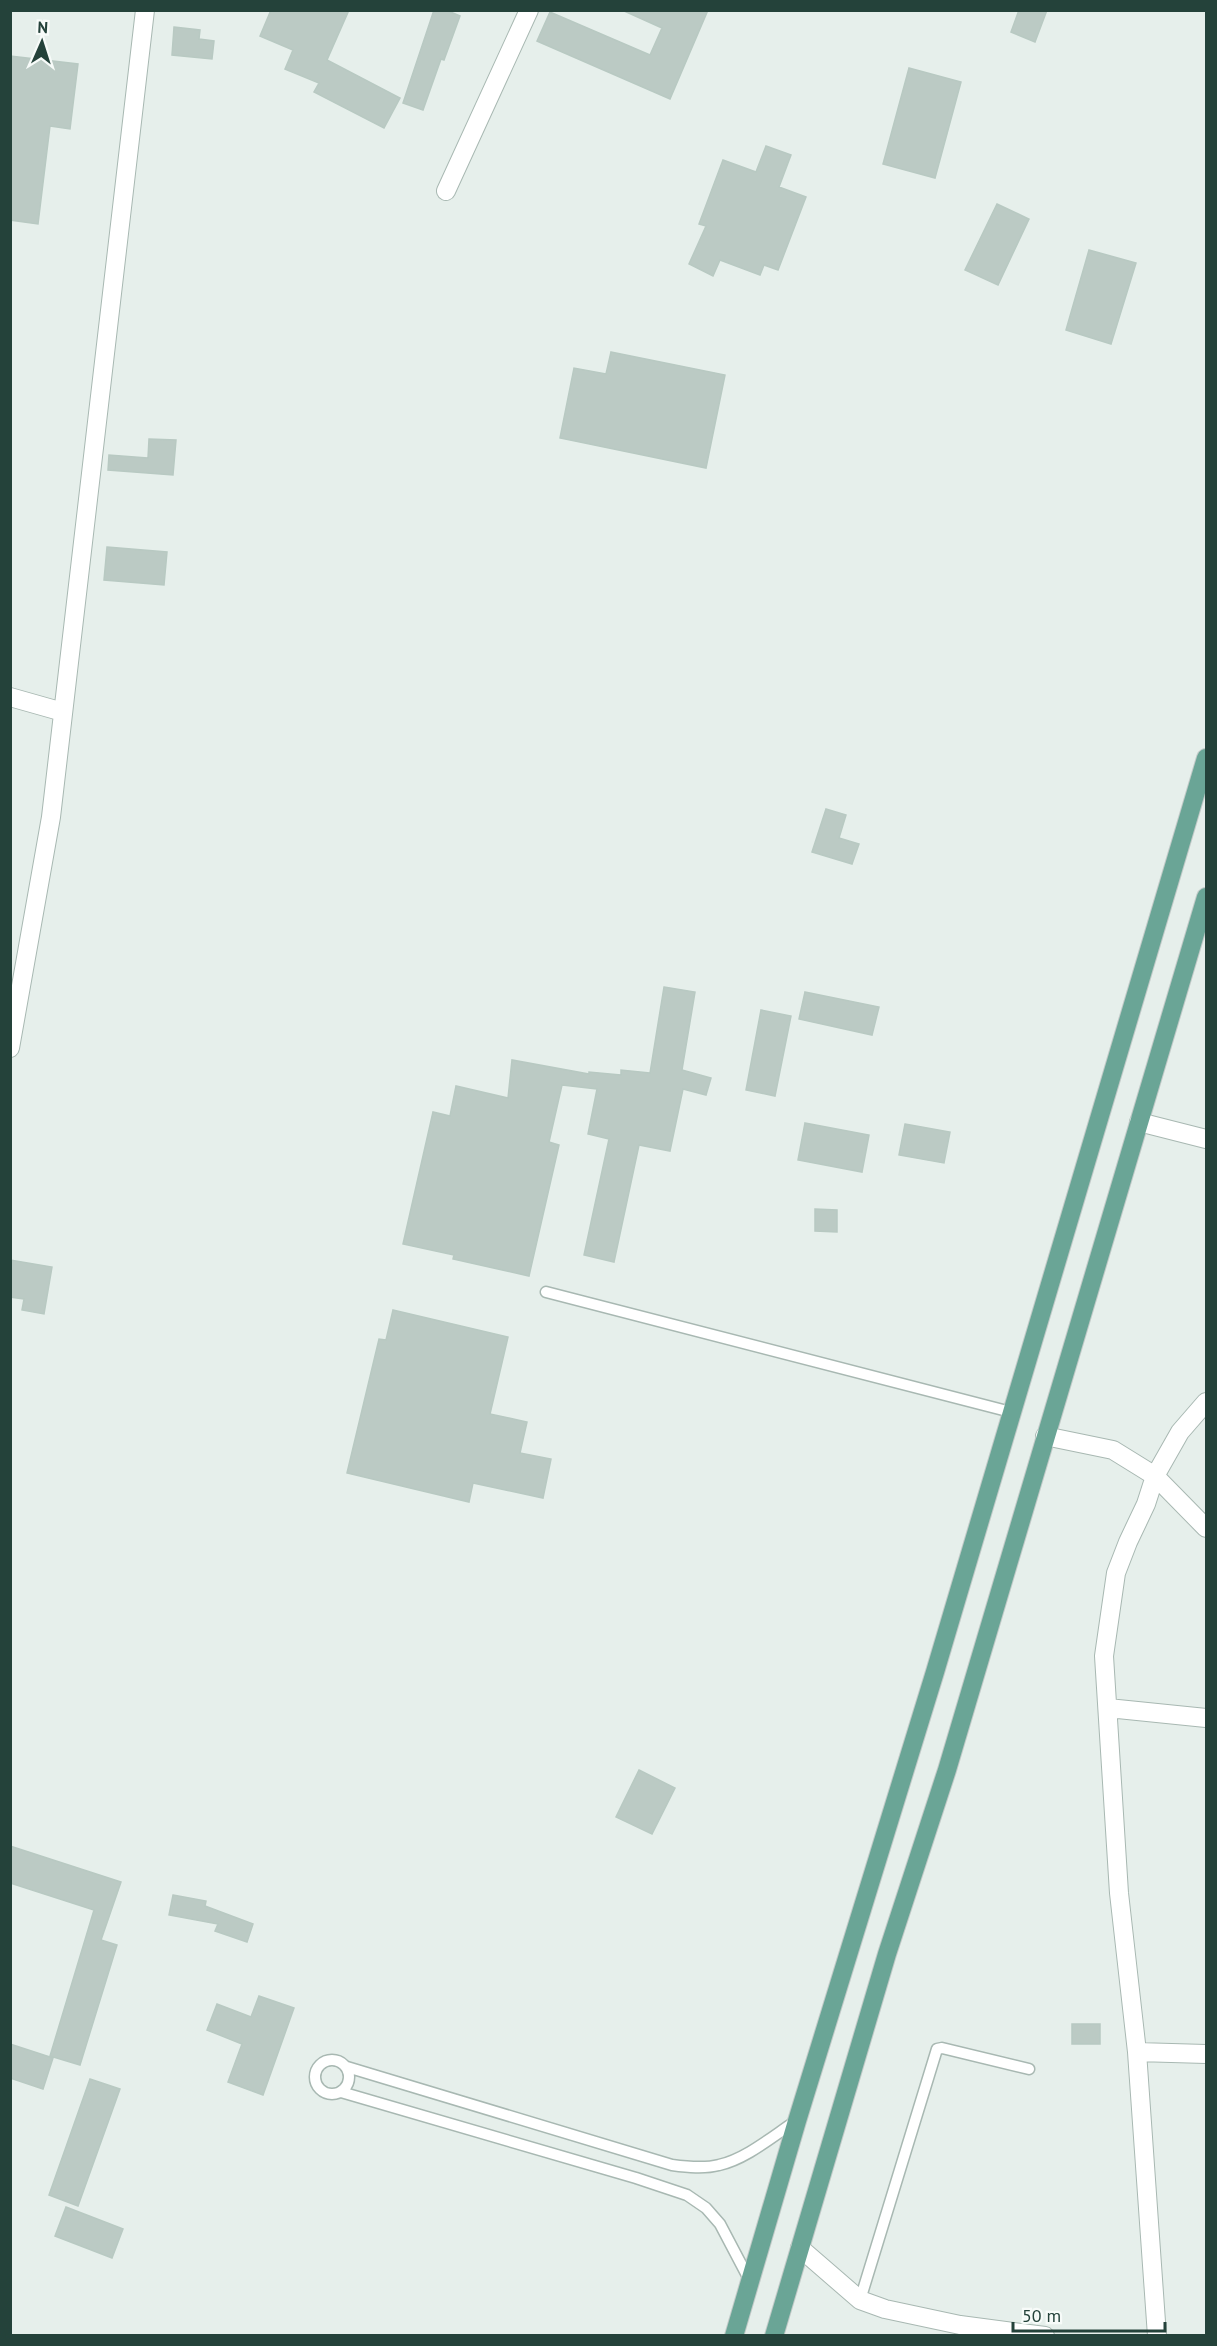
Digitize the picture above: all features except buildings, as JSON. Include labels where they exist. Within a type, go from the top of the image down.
[{"type":"main road","points":[[734,2336],[797,2121],[935,1672],[1206,758]]},
{"type":"main road","points":[[774,2336],[887,1954],[947,1770],[1206,897]]},
{"type":"street","points":[[10,1048],[51,817],[145,10]]},
{"type":"street","points":[[446,190],[529,10]]},
{"type":"street","points":[[10,697],[63,712]]},
{"type":"street","points":[[1139,1122],[1206,1139]]},
{"type":"street","points":[[1157,2336],[1137,2052],[1119,1893],[1104,1656],[1116,1573],[1146,1504],[1155,1476],[1180,1432],[1206,1402]]},
{"type":"street","points":[[1045,1436],[1113,1450],[1155,1476],[1206,1528]]},
{"type":"street","points":[[1108,1708],[1206,1718]]},
{"type":"street","points":[[1137,2052],[1206,2054]]},
{"type":"street","points":[[800,2248],[860,2300],[885,2309],[959,2330],[1045,2336]]},
{"type":"lane","points":[[546,1292],[1011,1412]]},
{"type":"lane","points":[[860,2300],[937,2049],[942,2048],[1029,2069]]},
{"type":"lane","points":[[750,2281],[720,2224],[706,2208],[687,2195],[341,2092],[326,2093],[319,2089],[315,2082],[315,2074],[318,2066],[333,2060],[347,2067],[672,2165],[696,2168],[720,2165],[742,2156],[797,2121]]},
{"type":"lane","points":[[341,2092],[349,2083],[347,2067]]}]
